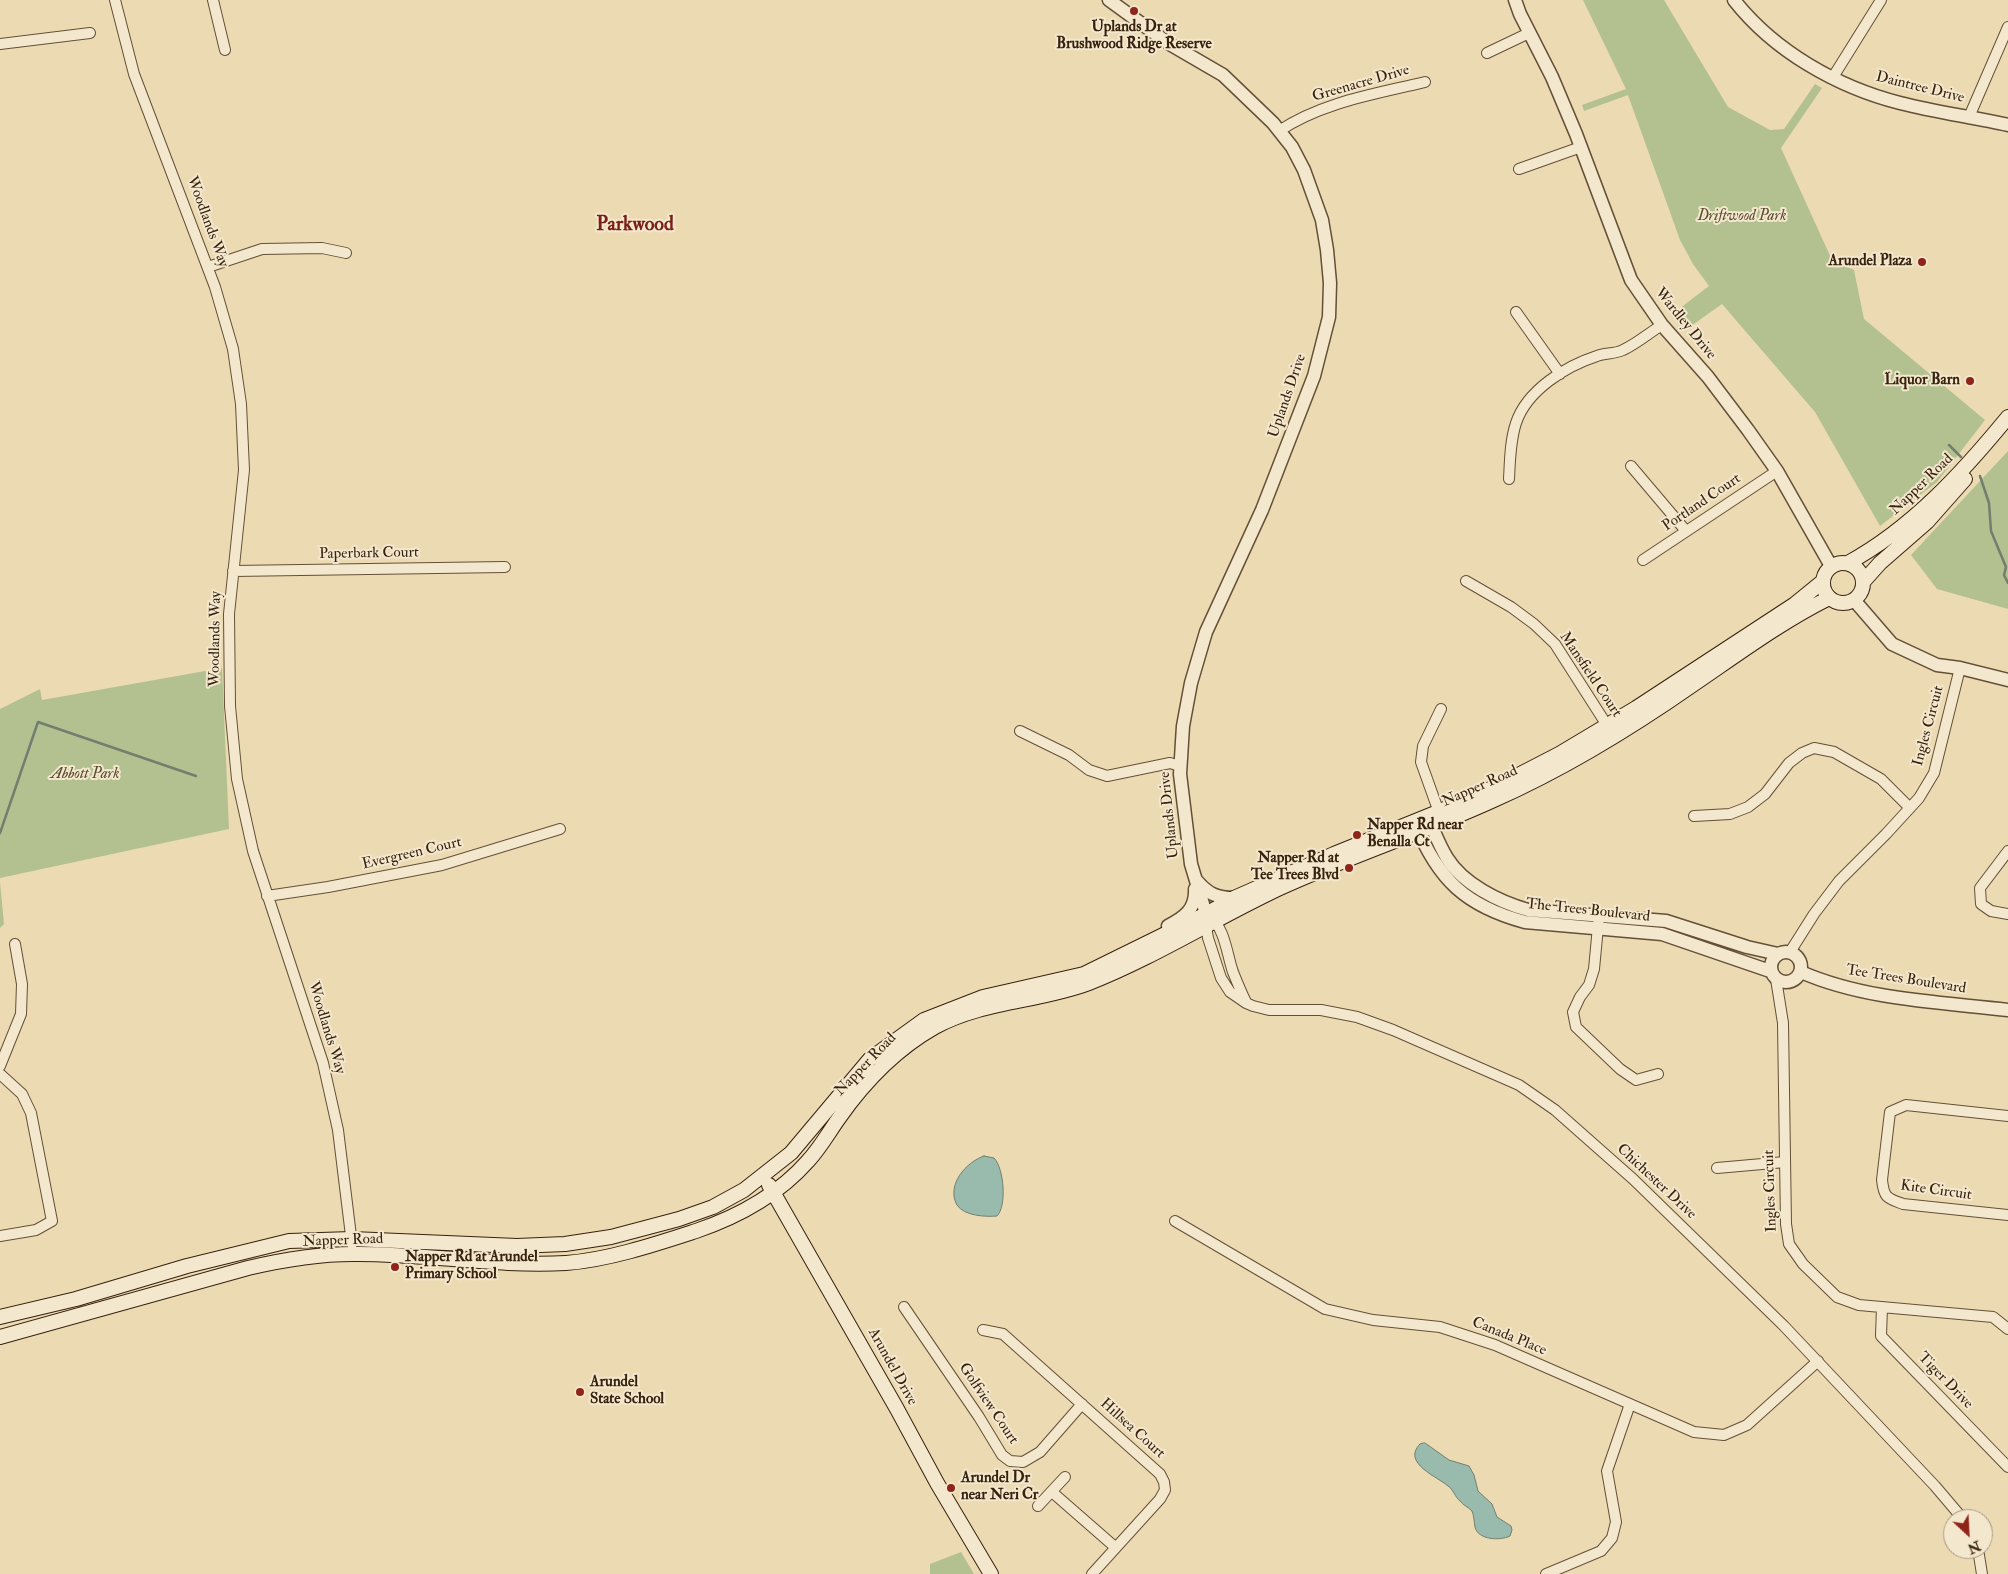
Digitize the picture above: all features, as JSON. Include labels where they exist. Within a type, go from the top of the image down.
[{"type":"main road","name":"Napper Road","points":[[1848,563],[1875,548],[1915,517],[1964,469],[2008,417]]},
{"type":"main road","name":"Napper Road","points":[[1863,582],[1880,563],[1927,522],[2008,429]]},
{"type":"main road","points":[[1848,563],[1859,571],[1863,582],[1862,589],[1854,600],[1838,602],[1829,598],[1824,591],[1822,582],[1831,566],[1848,563]]},
{"type":"main road","name":"Napper Road","points":[[1610,731],[1636,708],[1795,604],[1822,582]]},
{"type":"main road","name":"Napper Road","points":[[0,1337],[272,1262],[353,1254],[499,1262],[569,1263],[608,1256],[699,1230],[728,1218],[773,1192],[808,1161],[862,1089],[899,1050],[924,1033],[968,1013],[1052,994],[1086,984],[1131,964],[1209,921],[1234,898],[1435,819],[1473,798],[1610,731],[1689,688],[1802,612],[1829,598]]},
{"type":"main road","name":"Napper Road","points":[[0,1317],[76,1298],[188,1266],[289,1241],[352,1239],[517,1246],[581,1242],[650,1227],[711,1208],[732,1198],[791,1153],[870,1059],[924,1020],[984,997],[1084,974],[1130,952],[1209,921],[1416,826]]},
{"type":"main road","name":"Arundel Drive","points":[[763,1176],[897,1409],[937,1483],[992,1574]]},
{"type":"street","name":"Woodlands Way","points":[[115,0],[134,74],[208,267],[233,349],[241,404],[244,470],[229,623],[230,706],[237,779],[253,851],[323,1063],[338,1130],[353,1254]]},
{"type":"street","points":[[214,0],[225,50]]},
{"type":"street","name":"Uplands Drive","points":[[1109,0],[1168,43],[1223,75],[1249,98],[1279,131],[1292,148],[1304,170],[1322,220],[1330,283],[1328,317],[1314,376],[1262,510],[1206,632],[1191,683],[1183,726],[1180,766],[1191,864],[1209,921]]},
{"type":"street","name":"Wardley Drive","points":[[1515,0],[1529,33],[1552,77],[1631,280],[1662,325],[1708,377],[1777,471],[1831,566]]},
{"type":"street","name":"Daintree Drive","points":[[1734,0],[1750,20],[1783,48],[1833,77],[1873,95],[1899,103],[2008,125]]},
{"type":"street","points":[[1833,77],[1880,0]]},
{"type":"street","points":[[1969,117],[2008,27]]},
{"type":"street","points":[[0,44],[90,32]]},
{"type":"street","points":[[1487,53],[1529,33]]},
{"type":"street","name":"Greenacre Drive","points":[[1279,131],[1300,118],[1334,105],[1425,82]]},
{"type":"street","points":[[1518,169],[1581,148]]},
{"type":"street","points":[[208,267],[262,249],[322,248],[346,253]]},
{"type":"street","points":[[1516,312],[1560,374]]},
{"type":"street","points":[[1509,479],[1512,440],[1517,421],[1530,400],[1560,374],[1570,368],[1598,356],[1622,351],[1662,325]]},
{"type":"street","points":[[1632,466],[1686,531]]},
{"type":"street","name":"Portland Court","points":[[1643,560],[1777,471]]},
{"type":"street","name":"Paperbark Court","points":[[233,571],[505,567]]},
{"type":"street","name":"Mansfield Court","points":[[1466,581],[1511,607],[1534,624],[1555,644],[1610,731]]},
{"type":"street","points":[[1854,600],[1892,644],[1937,665],[1960,668],[2008,680]]},
{"type":"street","name":"Ingles Circuit","points":[[1784,953],[1839,881],[1919,798],[1934,774],[1960,668]]},
{"type":"street","points":[[1435,819],[1421,762],[1421,753],[1441,709]]},
{"type":"street","points":[[1020,731],[1069,755],[1089,770],[1107,776],[1170,763],[1180,766]]},
{"type":"street","points":[[1694,816],[1730,814],[1748,807],[1765,794],[1789,763],[1802,753],[1814,748],[1834,752],[1881,779],[1910,808]]},
{"type":"street","name":"The Trees Boulevard","points":[[1435,819],[1447,858],[1468,880],[1510,905],[1528,910],[1662,934],[1773,975]]},
{"type":"street","name":"The Trees Boulevard","points":[[1416,826],[1436,865],[1446,879],[1473,902],[1506,917],[1525,922],[1666,921],[1747,947],[1784,953]]},
{"type":"street","name":"Evergreen Court","points":[[267,896],[328,887],[442,865],[560,829]]},
{"type":"street","points":[[2008,852],[1980,888],[1981,904],[1991,911],[2008,914]]},
{"type":"street","points":[[1195,879],[1206,892],[1214,896],[1234,898]]},
{"type":"street","points":[[1130,952],[1140,943],[1187,915],[1196,898],[1195,879]]},
{"type":"street","name":"Chichester Drive","points":[[1209,921],[1246,1003],[1268,1010],[1321,1010],[1357,1017],[1393,1030],[1519,1085],[1555,1110],[1633,1179],[1818,1361],[1955,1509]]},
{"type":"street","points":[[1598,922],[1594,969],[1590,985],[1580,997],[1573,1012],[1576,1027],[1620,1069],[1636,1080],[1658,1074]]},
{"type":"street","points":[[0,1066],[21,1014],[22,984],[15,944]]},
{"type":"street","points":[[1784,953],[1798,956],[1801,961],[1801,972],[1798,977],[1788,982],[1773,975],[1771,964],[1784,953]]},
{"type":"street","name":"Tee Trees Boulevard","points":[[1801,972],[1826,983],[1863,992],[2008,1010]]},
{"type":"street","name":"Ingles Circuit","points":[[1773,975],[1783,1023],[1786,1224],[1789,1244],[1803,1264],[1837,1297],[1859,1305],[1993,1317],[2008,1329]]},
{"type":"street","points":[[0,1074],[22,1094],[31,1113],[52,1221],[36,1230],[0,1236]]},
{"type":"street","name":"Kite Circuit","points":[[2008,1116],[1906,1105],[1890,1112],[1882,1180],[1883,1191],[1887,1198],[1903,1204],[2008,1214]]},
{"type":"street","points":[[1717,1168],[1785,1162]]},
{"type":"street","name":"Canada Place","points":[[1175,1221],[1325,1310],[1373,1320],[1440,1327],[1495,1345],[1694,1432],[1724,1435],[1747,1425],[1818,1361]]},
{"type":"street","name":"Golfview Court","points":[[904,1307],[979,1417],[1002,1455],[1010,1462],[1023,1462],[1040,1452],[1082,1404]]},
{"type":"street","name":"Tiger Drive","points":[[1882,1307],[1881,1336],[2008,1467]]},
{"type":"street","name":"Hillsea Court","points":[[983,1330],[1003,1334],[1160,1474],[1164,1482],[1166,1490],[1160,1499],[1092,1574]]},
{"type":"street","points":[[1546,1574],[1601,1551],[1612,1538],[1616,1522],[1607,1471],[1630,1404]]},
{"type":"street","points":[[1038,1506],[1065,1477]]},
{"type":"street","points":[[1052,1492],[1115,1547]]},
{"type":"street","points":[[1980,1559],[1982,1574]]},
{"type":"green space","name":"Driftwood Park","points":[[1583,0],[1664,0],[1728,107],[1770,130],[1784,129],[1815,84],[1822,88],[1781,148],[1832,260],[1854,270],[1864,319],[1985,420],[1937,482],[1880,526],[1815,412],[1722,304],[1684,331],[1671,315],[1709,286],[1693,264],[1680,240],[1628,95],[1584,111],[1582,105],[1626,89]]},
{"type":"green space","points":[[2008,451],[2008,609],[1937,589],[1911,555]]},
{"type":"green space","name":"Abbott Park","points":[[222,668],[229,829],[0,878],[0,709],[40,689],[42,700]]},
{"type":"green space","points":[[0,882],[4,924],[0,928]]},
{"type":"green space","points":[[961,1552],[974,1574],[930,1574],[930,1564]]},
{"type":"shaded area","points":[[984,1156],[994,1158],[1002,1178],[1002,1204],[997,1216],[981,1216],[965,1212],[957,1205],[954,1197],[956,1182],[960,1175],[971,1163]]},
{"type":"shaded area","points":[[1425,1443],[1449,1460],[1469,1466],[1474,1475],[1478,1491],[1492,1504],[1497,1517],[1511,1526],[1510,1536],[1495,1539],[1480,1535],[1475,1527],[1472,1511],[1458,1499],[1450,1487],[1423,1469],[1418,1463],[1415,1451],[1420,1444]]},
{"type":"waterway","points":[[1949,445],[1961,457]]},
{"type":"waterway","points":[[1980,476],[1989,503],[1991,531],[2006,567],[2004,575],[2008,583]]},
{"type":"waterway","points":[[0,833],[38,722],[196,776]]},
{"type":"place","name":"Uplands Dr at Brushwood Ridge Reserve","points":[[1134,11]]},
{"type":"place","name":"Arundel Plaza","points":[[1922,262]]},
{"type":"place","name":"Liquor Barn","points":[[1970,381]]},
{"type":"place","name":"Napper Rd near Benalla Ct","points":[[1357,835]]},
{"type":"place","name":"Napper Rd at Tee Trees Blvd","points":[[1349,868]]},
{"type":"place","name":"Napper Rd at Arundel Primary School","points":[[395,1267]]},
{"type":"place","name":"Arundel State School","points":[[580,1392]]},
{"type":"place","name":"Arundel Dr near Neri Cr","points":[[951,1488]]},
{"type":"district","name":"Parkwood","points":[[635,226]]}]
